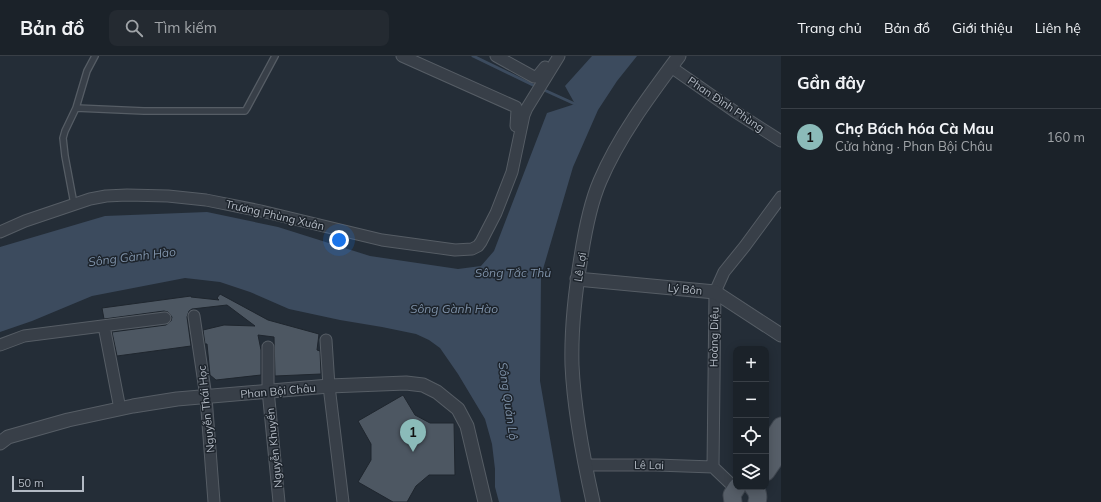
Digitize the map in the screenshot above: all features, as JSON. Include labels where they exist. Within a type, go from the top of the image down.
[{"type":"main road","points":[[769,444],[781,426]]},
{"type":"main road","points":[[769,468],[781,450]]},
{"type":"street","points":[[402,56],[516,107],[514,145],[516,156]]},
{"type":"street","points":[[496,56],[534,77],[538,77],[552,56]]},
{"type":"street","name":"Trương Phùng Xuân","points":[[0,232],[25,221],[74,204],[106,196],[168,196],[206,200],[268,212],[382,240],[464,251],[472,249],[481,242],[496,213],[512,172],[524,115],[527,108],[559,56]]},
{"type":"street","name":"Lê Lợi","points":[[594,502],[585,465],[572,366],[573,315],[577,280],[587,227],[599,182],[622,138],[679,56]]},
{"type":"street","name":"Phan Đình Phùng","points":[[671,68],[781,141]]},
{"type":"street","name":"Hoàng Diệu","points":[[713,467],[715,292],[724,272],[746,246],[781,197]]},
{"type":"street","name":"Lý Bôn","points":[[577,280],[715,292],[781,335]]},
{"type":"street","name":"Nguyễn Thái Học","points":[[194,316],[206,397],[214,502]]},
{"type":"street","points":[[0,345],[24,336],[165,318]]},
{"type":"street","points":[[104,326],[120,409]]},
{"type":"street","points":[[326,340],[329,386],[343,502]]},
{"type":"street","name":"Nguyễn Khuyến","points":[[268,347],[268,390],[279,502]]},
{"type":"street","name":"Phan Bội Châu","points":[[0,443],[8,437],[68,420],[177,399],[243,394],[268,390],[329,386],[406,383],[423,385],[438,392],[458,409],[467,426],[484,502]]},
{"type":"street","name":"Lê Lai","points":[[585,465],[656,464],[713,467]]},
{"type":"street","points":[[713,467],[732,495]]},
{"type":"lane","points":[[74,204],[63,138],[76,108],[87,71],[95,56]]},
{"type":"lane","points":[[76,108],[144,111],[242,112],[247,108],[275,56]]},
{"type":"water","name":"Sông Gành Hào","points":[[592,56],[637,56],[617,81],[598,110],[573,167],[541,276],[540,381],[561,502],[499,502],[495,487],[495,469],[492,444],[485,419],[458,374],[440,348],[429,340],[416,334],[289,309],[250,292],[220,282],[185,278],[92,296],[32,321],[0,332],[0,247],[105,216],[207,212],[278,227],[370,256],[458,269],[481,266],[494,251],[547,113],[575,104],[565,86]]},
{"type":"building","points":[[220,294],[268,320],[319,334],[317,350],[320,351],[321,374],[275,376],[274,337],[258,335],[261,350],[261,375],[216,380],[210,375],[207,344],[205,344],[203,330],[224,325],[255,326],[227,305],[192,309],[189,311],[187,317],[191,346],[117,356],[112,332],[166,325],[171,321],[172,317],[168,312],[164,311],[104,319],[102,308],[191,296],[219,300],[217,298]]},
{"type":"building","points":[[403,395],[415,415],[430,423],[454,423],[455,475],[429,475],[416,486],[407,502],[393,502],[358,482],[371,460],[371,444],[358,421]]},
{"type":"waterway","points":[[473,56],[537,87]]},
{"type":"waterway","points":[[542,89],[575,104]]},
{"type":"place","name":"Chợ Bách hóa Cà Mau","points":[[413,452]]},
{"type":"water label","name":"Sông Tắc Thủ","points":[[513,273]]},
{"type":"water label","name":"Sông Quản Lộ","points":[[508,401]]}]
